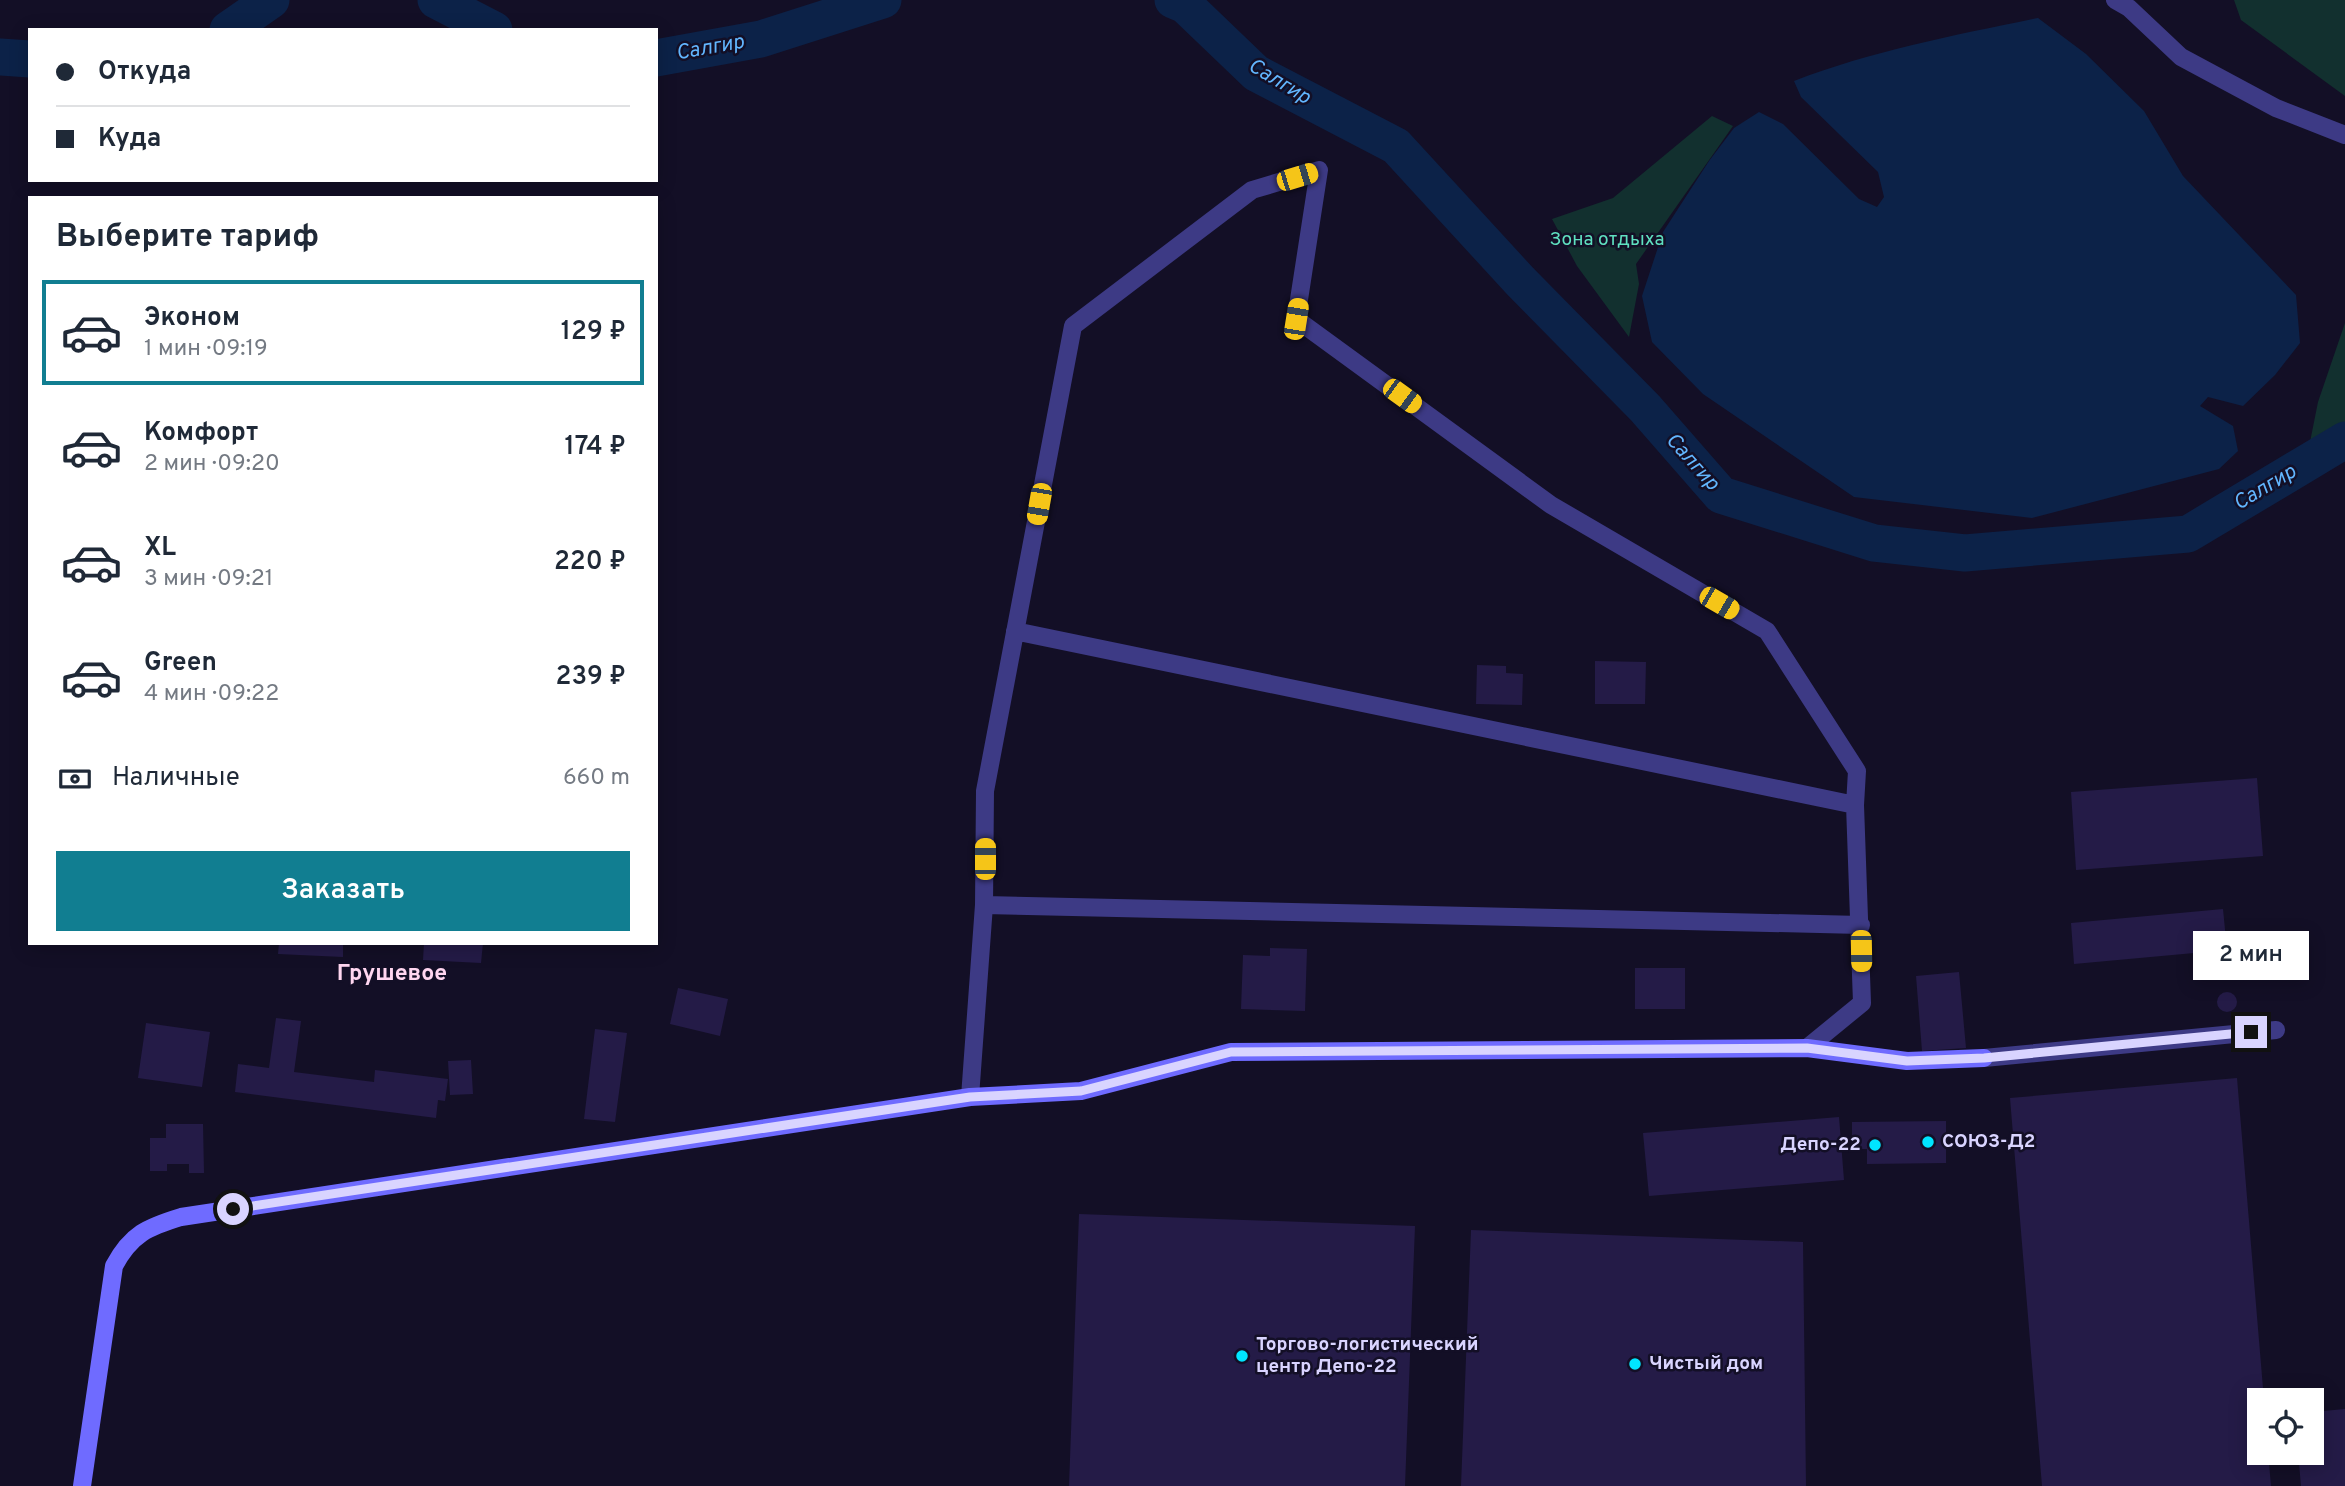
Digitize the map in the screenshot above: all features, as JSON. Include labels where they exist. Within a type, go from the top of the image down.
[{"type":"street","points":[[2115,0],[2129,8],[2180,57],[2276,108],[2345,135]]},
{"type":"street","points":[[970,1097],[984,905],[985,790],[1073,326],[1252,190],[1319,170],[1296,319],[1551,505],[1767,631],[1857,771],[1855,805],[1862,1003],[1807,1048]]},
{"type":"street","points":[[1015,631],[1855,805]]},
{"type":"street","points":[[984,905],[1861,925]]},
{"type":"street","points":[[82,1486],[114,1266],[124,1247],[138,1234],[181,1217],[970,1097],[1081,1091],[1231,1052],[1807,1048],[1907,1061],[1984,1058],[2276,1030]]},
{"type":"green space","points":[[2234,0],[2345,0],[2345,96],[2241,20]]},
{"type":"green space","name":"Зона отдыха","points":[[1712,116],[1733,126],[1636,264],[1639,284],[1629,337],[1577,266],[1552,219],[1613,198]]},
{"type":"green space","points":[[2345,323],[2345,429],[2309,447],[2318,402]]},
{"type":"water","points":[[2038,18],[2086,54],[2144,111],[2183,176],[2296,295],[2300,343],[2275,375],[2243,406],[2208,397],[2200,406],[2233,426],[2238,451],[2219,469],[2032,518],[1854,497],[1703,394],[1652,342],[1642,296],[1663,232],[1734,128],[1759,112],[1783,124],[1859,199],[1877,207],[1884,197],[1878,172],[1801,97],[1794,81],[1884,52]]},
{"type":"building","points":[[1595,661],[1646,662],[1645,704],[1595,704]]},
{"type":"building","points":[[1477,665],[1506,666],[1506,673],[1523,674],[1522,705],[1476,704]]},
{"type":"building","points":[[2257,778],[2263,856],[2076,870],[2071,792]]},
{"type":"building","points":[[2223,909],[2227,950],[2074,964],[2071,923]]},
{"type":"building","points":[[279,945],[343,945],[343,957],[278,954]]},
{"type":"building","points":[[424,945],[483,945],[481,963],[423,960]]},
{"type":"building","points":[[1270,948],[1307,949],[1305,1011],[1241,1009],[1243,955],[1270,956]]},
{"type":"building","points":[[1635,968],[1685,968],[1685,1009],[1635,1009]]},
{"type":"building","points":[[1959,972],[1966,1048],[1922,1051],[1916,976]]},
{"type":"building","points":[[678,988],[728,999],[720,1036],[670,1024]]},
{"type":"building","points":[[2227,992],[2234,995],[2237,1002],[2234,1009],[2227,1012],[2220,1009],[2217,1002],[2220,995]]},
{"type":"building","points":[[276,1018],[301,1021],[294,1072],[374,1082],[375,1070],[448,1079],[445,1101],[438,1100],[436,1118],[235,1092],[238,1064],[269,1068]]},
{"type":"building","points":[[146,1023],[210,1032],[202,1087],[138,1078]]},
{"type":"building","points":[[595,1029],[627,1033],[615,1122],[584,1119]]},
{"type":"building","points":[[471,1060],[473,1094],[450,1095],[448,1061]]},
{"type":"building","points":[[2237,1078],[2263,1388],[2247,1388],[2247,1465],[2269,1465],[2271,1486],[2042,1486],[2010,1098]]},
{"type":"building","points":[[1839,1117],[1844,1180],[1649,1196],[1643,1133]]},
{"type":"building","points":[[1946,1121],[1946,1163],[1867,1164],[1867,1149],[1852,1149],[1852,1122]]},
{"type":"building","points":[[166,1124],[203,1124],[204,1173],[189,1173],[189,1164],[167,1164],[167,1171],[150,1171],[150,1138],[166,1138]]},
{"type":"building","name":"Торгово-логистический центр Депо-22","points":[[1079,1214],[1415,1226],[1405,1486],[1069,1486]]},
{"type":"building","name":"Чистый дом","points":[[1471,1230],[1803,1242],[1806,1486],[1461,1486]]},
{"type":"building","points":[[2345,1409],[2345,1486],[2301,1486],[2299,1465],[2324,1465],[2324,1411]]},
{"type":"waterway","name":"Салгир","points":[[231,28],[271,0]]},
{"type":"waterway","name":"Салгир","points":[[436,0],[490,28]]},
{"type":"waterway","name":"Салгир","points":[[658,58],[761,39],[883,0]]},
{"type":"waterway","name":"Салгир","points":[[1173,0],[1185,5],[1256,73],[1396,146],[1520,281],[1645,408],[1721,495],[1874,543],[1965,553],[2188,534],[2345,440]]},
{"type":"waterway","name":"Салгир","points":[[0,57],[28,59]]},
{"type":"place","name":"СОЮЗ-Д2","points":[[1928,1142]]},
{"type":"place","name":"Депо-22","points":[[1875,1145]]},
{"type":"place","name":"Торгово-логистический центр Депо-22","points":[[1242,1356]]},
{"type":"place","name":"Чистый дом","points":[[1635,1364]]},
{"type":"district","name":"Грушевое","points":[[392,974]]},
{"type":"route","points":[[233,1209],[970,1097],[1081,1091],[1231,1052],[1807,1048],[1907,1061],[1984,1058],[2251,1032]]}]
